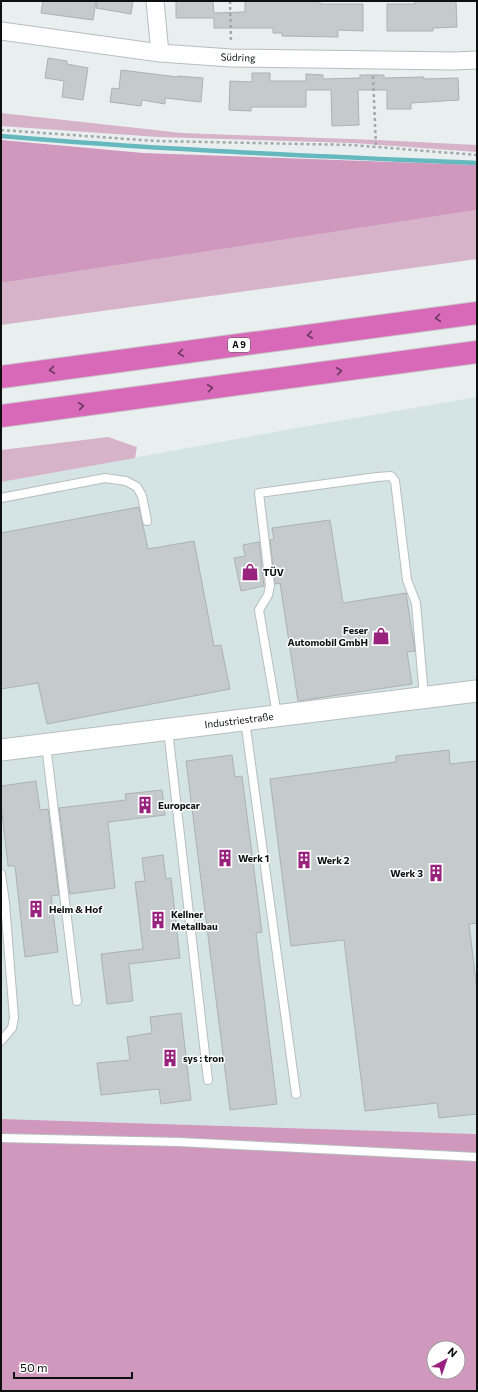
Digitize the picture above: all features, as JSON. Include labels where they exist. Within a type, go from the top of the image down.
[{"type":"highway","name":"A 9","points":[[1,377],[477,313]]},
{"type":"highway","points":[[1,416],[477,352]]},
{"type":"street","points":[[155,1],[160,53]]},
{"type":"street","name":"Südring","points":[[1,31],[160,53],[231,58],[477,60]]},
{"type":"street","name":"Industriestraße","points":[[1,750],[477,691]]},
{"type":"lane","points":[[277,715],[259,610],[268,595],[270,585],[259,493],[377,477],[391,476],[396,481],[407,580],[416,603],[424,697]]},
{"type":"lane","points":[[1,498],[105,478],[126,481],[137,487],[142,496],[148,521]]},
{"type":"lane","points":[[245,720],[296,1094]]},
{"type":"lane","points":[[168,729],[208,1080]]},
{"type":"lane","points":[[46,744],[77,1001]]},
{"type":"lane","points":[[1,874],[5,903],[14,1018],[12,1028],[1,1041]]},
{"type":"lane","points":[[1,913],[5,903]]},
{"type":"lane","points":[[1,1138],[179,1142],[477,1158]]},
{"type":"path","points":[[230,1],[231,58]]},
{"type":"path","points":[[372,60],[376,147]]},
{"type":"path","points":[[1,130],[156,141],[352,145],[477,155]]},
{"type":"shaded area","points":[[1,113],[182,133],[477,145],[477,152],[353,143],[158,137],[1,126]]},
{"type":"shaded area","points":[[1,140],[143,153],[477,165],[477,210],[1,283]]},
{"type":"shaded area","points":[[477,210],[477,259],[1,325],[1,283]]},
{"type":"shaded area","points":[[477,397],[477,1134],[1,1119],[1,482]]},
{"type":"shaded area","points":[[108,437],[137,447],[135,458],[1,482],[1,450]]},
{"type":"shaded area","points":[[1,1119],[477,1134],[477,1391],[1,1391]]},
{"type":"building","points":[[43,1],[96,1],[93,20],[41,13]]},
{"type":"building","points":[[97,1],[133,1],[131,14],[96,8]]},
{"type":"building","points":[[176,1],[213,1],[214,13],[245,12],[245,1],[320,1],[320,4],[363,4],[363,31],[338,30],[338,37],[282,36],[282,33],[273,33],[273,28],[214,28],[214,18],[176,18]]},
{"type":"building","points":[[415,1],[456,1],[457,27],[433,28],[433,31],[387,31],[387,4],[415,4]]},
{"type":"building","points":[[48,58],[67,61],[67,64],[88,68],[83,100],[62,97],[64,81],[45,78]]},
{"type":"building","points":[[121,70],[178,77],[203,78],[201,102],[165,98],[165,104],[142,100],[141,106],[110,102],[112,88],[119,89]]},
{"type":"building","points":[[252,73],[270,73],[270,81],[306,81],[306,74],[323,75],[323,79],[360,78],[360,75],[384,75],[384,78],[458,78],[459,100],[411,103],[411,109],[387,109],[387,90],[358,90],[359,125],[332,126],[331,90],[306,90],[306,107],[251,107],[251,111],[229,110],[230,81],[252,82]]},
{"type":"building","points":[[139,507],[148,549],[194,541],[214,646],[221,645],[230,689],[47,724],[38,683],[1,689],[1,533]]},
{"type":"building","points":[[330,520],[343,603],[406,593],[415,651],[407,652],[412,684],[298,701],[280,583],[275,584],[270,540],[274,539],[272,528]]},
{"type":"building","name":"TÜV","points":[[259,542],[264,586],[241,591],[234,558],[245,556],[243,545]]},
{"type":"building","points":[[449,750],[450,764],[477,761],[477,923],[469,924],[477,990],[477,1114],[439,1118],[437,1103],[365,1111],[344,940],[291,946],[270,779],[396,762],[396,756]]},
{"type":"building","points":[[232,755],[235,777],[242,776],[262,932],[256,933],[277,1104],[230,1110],[186,761]]},
{"type":"building","name":"Heim & Hof","points":[[36,781],[40,810],[48,809],[59,895],[51,896],[58,952],[25,957],[15,866],[8,866],[1,804],[1,786]]},
{"type":"building","points":[[162,790],[165,815],[108,822],[115,888],[70,894],[59,808],[126,800],[125,794]]},
{"type":"building","points":[[163,855],[166,879],[171,878],[180,958],[129,964],[133,1001],[107,1004],[101,954],[143,949],[135,882],[145,881],[142,858]]},
{"type":"building","points":[[181,1013],[191,1100],[161,1104],[159,1089],[101,1095],[97,1063],[130,1060],[127,1037],[152,1033],[150,1017]]},
{"type":"waterway","points":[[1,136],[179,149],[477,163]]},
{"type":"place","name":"TÜV","points":[[250,572]]},
{"type":"place","name":"Feser Automobil GmbH","points":[[381,636]]},
{"type":"place","name":"Europcar","points":[[145,805]]},
{"type":"place","name":"Werk 1","points":[[225,858]]},
{"type":"place","name":"Werk 2","points":[[304,860]]},
{"type":"place","name":"Werk 3","points":[[436,873]]},
{"type":"place","name":"Heim & Hof","points":[[36,909]]},
{"type":"place","name":"Kellner Metallbau","points":[[158,920]]},
{"type":"place","name":"sys : tron","points":[[170,1058]]}]
